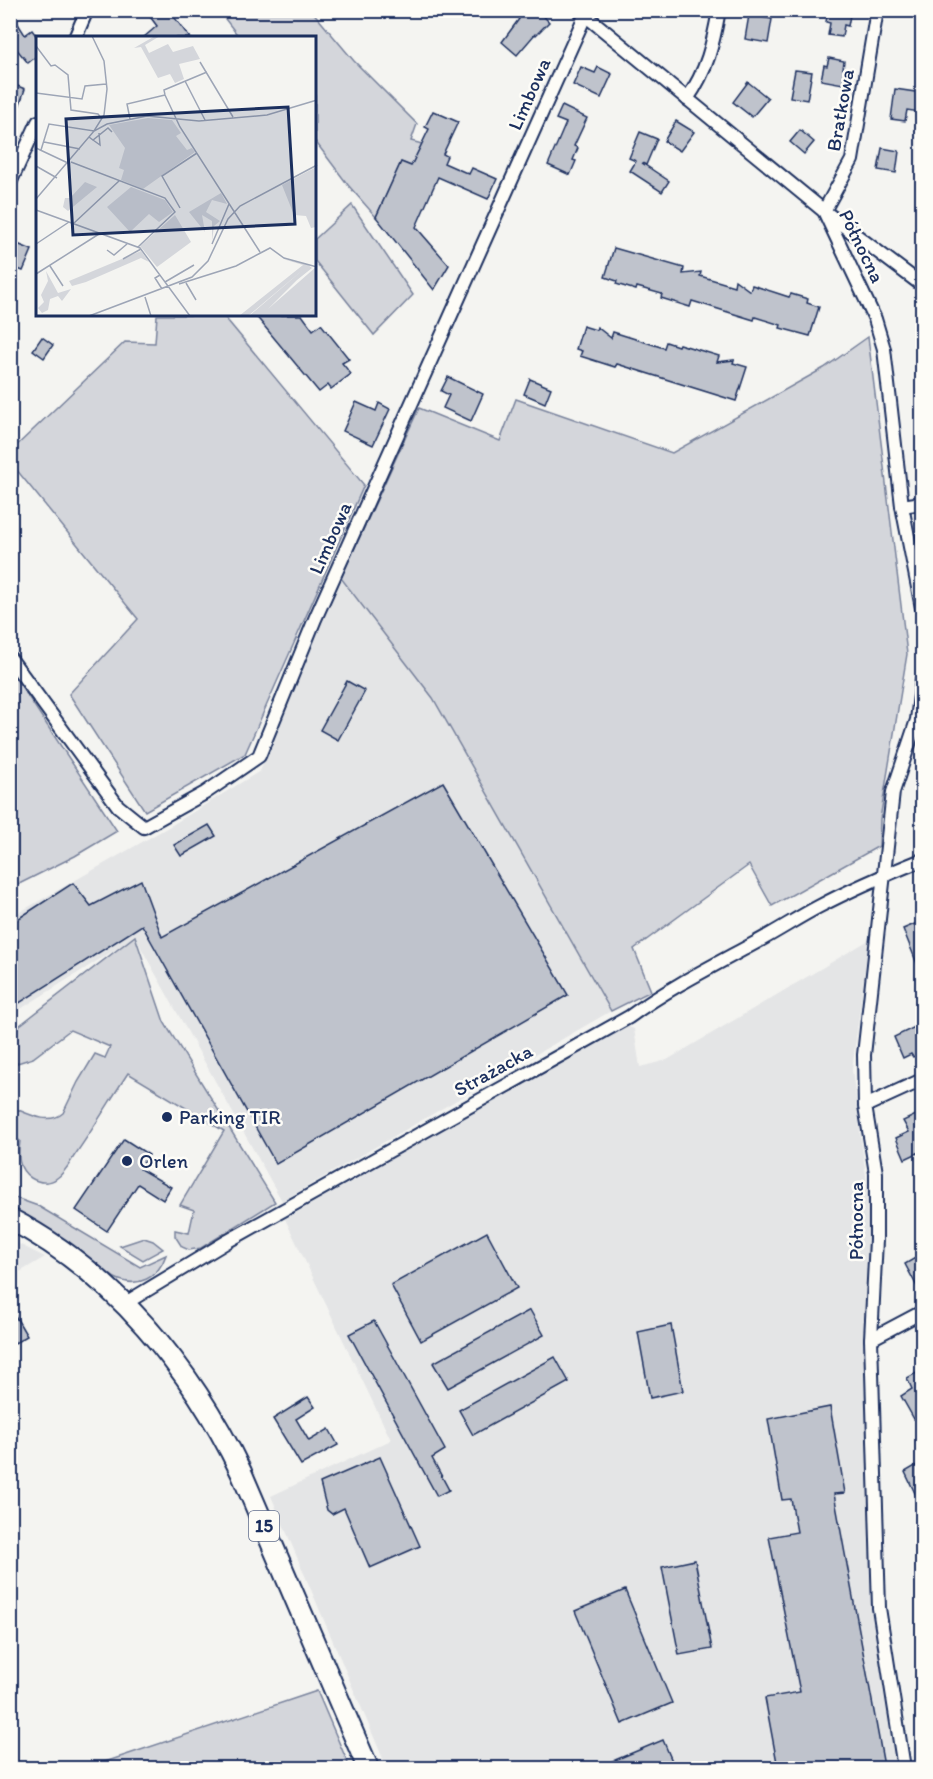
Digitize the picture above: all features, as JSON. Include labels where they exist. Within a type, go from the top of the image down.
[{"type":"main road","name":"15","points":[[10,1219],[63,1251],[95,1277],[124,1304],[168,1352],[189,1381],[227,1442],[368,1768]]},
{"type":"street","points":[[76,36],[87,10]]},
{"type":"street","points":[[687,99],[700,81],[708,60],[719,10]]},
{"type":"street","name":"Bratkowa","points":[[824,211],[852,160],[877,10]]},
{"type":"street","name":"Północna","points":[[582,13],[824,211],[875,319],[884,349],[902,506],[922,608]]},
{"type":"street","name":"Limbowa","points":[[10,658],[118,806],[144,827],[205,793],[259,756],[315,619],[582,13]]},
{"type":"street","points":[[10,183],[36,126]]},
{"type":"street","points":[[824,211],[922,284]]},
{"type":"street","points":[[902,506],[922,503]]},
{"type":"street","name":"Północna","points":[[904,1768],[879,1608],[871,1339],[876,1240],[876,1173],[865,1106],[864,1055],[893,792],[917,720],[922,679]]},
{"type":"street","name":"Strażacka","points":[[124,1304],[238,1236],[629,1017],[683,981],[818,907],[884,875],[922,860]]},
{"type":"street","points":[[865,1106],[922,1080]]},
{"type":"street","points":[[871,1339],[922,1312]]},
{"type":"shaded area","points":[[219,11],[312,11],[354,61],[417,124],[411,141],[422,144],[411,166],[401,162],[376,217],[316,142],[316,36],[238,36]]},
{"type":"shaded area","points":[[352,205],[413,295],[374,335],[316,262],[316,238]]},
{"type":"shaded area","points":[[157,316],[224,316],[364,485],[245,754],[145,811],[69,694],[138,619],[11,463],[10,452],[125,342],[155,343]]},
{"type":"shaded area","points":[[868,337],[907,654],[880,819],[879,846],[772,906],[749,865],[634,949],[651,991],[611,1011],[433,698],[341,578],[419,408],[500,441],[516,399],[672,453],[824,368]]},
{"type":"shaded area","points":[[341,578],[433,698],[611,1011],[282,1201],[135,937],[11,1015],[11,917],[172,825],[260,771]]},
{"type":"shaded area","points":[[10,669],[117,831],[75,856],[11,888]]},
{"type":"shaded area","points":[[135,936],[164,1022],[275,1202],[201,1248],[189,1250],[182,1247],[175,1236],[175,1230],[189,1233],[194,1210],[180,1205],[224,1131],[128,1073],[68,1166],[54,1180],[41,1182],[26,1174],[20,1161],[20,1141],[11,1136],[11,1107],[37,1117],[57,1117],[63,1113],[95,1054],[105,1058],[110,1047],[70,1030],[33,1058],[11,1065],[11,1032]]},
{"type":"shaded area","points":[[869,940],[852,1070],[870,1206],[875,1613],[898,1768],[387,1768],[271,1496],[391,1440],[285,1219],[627,1026],[634,1029],[640,1067],[667,1060]]},
{"type":"shaded area","points":[[10,1196],[38,1206],[140,1267],[166,1255],[158,1270],[146,1279],[132,1282],[115,1278],[48,1230],[11,1209]]},
{"type":"shaded area","points":[[144,1238],[153,1241],[163,1249],[143,1260],[120,1246]]},
{"type":"shaded area","points":[[11,1240],[45,1257],[11,1277]]},
{"type":"shaded area","points":[[317,1691],[350,1768],[87,1768]]},
{"type":"building","points":[[145,10],[169,10],[188,36],[145,36],[157,26]]},
{"type":"building","points":[[510,10],[538,10],[549,22],[517,55],[502,42],[519,19]]},
{"type":"building","points":[[828,10],[851,10],[848,26],[844,25],[842,37],[828,35],[830,23],[826,22]]},
{"type":"building","points":[[10,11],[25,35],[32,30],[36,36],[36,57],[28,63],[10,41]]},
{"type":"building","points":[[749,15],[772,19],[768,43],[745,39]]},
{"type":"building","points":[[829,58],[844,61],[843,69],[846,69],[843,84],[821,80],[824,65],[827,66]]},
{"type":"building","points":[[581,67],[595,73],[598,67],[612,74],[601,98],[573,85]]},
{"type":"building","points":[[795,70],[812,72],[807,100],[790,97]]},
{"type":"building","points":[[748,82],[768,98],[752,117],[733,102]]},
{"type":"building","points":[[10,83],[25,89],[19,107],[10,103]]},
{"type":"building","points":[[895,89],[922,93],[920,112],[907,110],[905,121],[891,119]]},
{"type":"building","points":[[562,106],[587,118],[574,146],[578,148],[570,175],[548,165],[566,123],[556,119]]},
{"type":"building","points":[[433,111],[458,122],[443,154],[447,156],[444,163],[469,174],[472,168],[497,179],[488,199],[438,177],[416,227],[449,265],[434,290],[376,217],[401,162],[411,166],[429,129],[425,127]]},
{"type":"building","points":[[676,121],[694,132],[680,151],[664,141]]},
{"type":"building","points":[[800,130],[814,142],[804,154],[790,142]]},
{"type":"building","points":[[640,132],[657,139],[646,165],[642,163],[669,181],[662,192],[630,171],[636,161],[629,158]]},
{"type":"building","points":[[882,148],[899,151],[896,173],[878,170]]},
{"type":"building","points":[[15,243],[32,250],[23,271],[10,266],[10,255]]},
{"type":"building","points":[[614,248],[684,268],[683,274],[701,272],[700,276],[734,286],[735,280],[750,291],[752,285],[789,297],[791,294],[808,299],[807,303],[819,307],[810,336],[780,328],[781,325],[755,317],[754,320],[692,301],[690,307],[661,298],[662,294],[616,284],[617,281],[605,277]]},
{"type":"building","points":[[256,316],[303,316],[313,330],[321,324],[349,359],[342,363],[351,374],[331,389],[328,385],[319,392]]},
{"type":"building","points":[[583,326],[596,330],[597,327],[611,338],[613,332],[664,348],[666,342],[678,346],[679,344],[719,356],[717,362],[734,360],[733,363],[747,367],[736,401],[617,364],[615,367],[580,356],[582,351],[576,349]]},
{"type":"building","points":[[42,337],[53,345],[44,358],[33,350]]},
{"type":"building","points":[[448,377],[483,394],[471,421],[443,408],[449,395],[441,391]]},
{"type":"building","points":[[530,379],[551,388],[545,403],[524,394]]},
{"type":"building","points":[[356,402],[376,411],[379,403],[390,409],[373,445],[343,431]]},
{"type":"building","points":[[347,681],[365,691],[338,740],[320,730]]},
{"type":"building","points":[[443,782],[568,995],[276,1164],[142,925],[10,1009],[10,924],[73,883],[91,906],[141,880],[162,937]]},
{"type":"building","points":[[209,825],[216,836],[181,856],[174,845]]},
{"type":"building","points":[[922,921],[922,976],[903,929]]},
{"type":"building","points":[[917,1026],[922,1038],[922,1052],[913,1057],[911,1054],[903,1058],[894,1037]]},
{"type":"building","points":[[918,1114],[922,1124],[922,1151],[905,1159],[896,1138],[909,1132],[903,1121]]},
{"type":"building","points":[[124,1139],[149,1155],[140,1169],[171,1187],[163,1200],[138,1184],[107,1231],[76,1210]]},
{"type":"building","points":[[487,1232],[517,1288],[421,1341],[391,1285]]},
{"type":"building","points":[[922,1254],[922,1296],[905,1264]]},
{"type":"building","points":[[10,1307],[27,1336],[15,1343],[10,1335]]},
{"type":"building","points":[[530,1310],[544,1335],[448,1388],[433,1363]]},
{"type":"building","points":[[374,1321],[445,1450],[432,1458],[449,1490],[437,1496],[349,1334]]},
{"type":"building","points":[[671,1325],[683,1391],[650,1398],[638,1332]]},
{"type":"building","points":[[555,1357],[569,1382],[473,1435],[459,1410]]},
{"type":"building","points":[[922,1370],[922,1415],[914,1419],[901,1396],[912,1389],[907,1378]]},
{"type":"building","points":[[308,1397],[315,1407],[296,1419],[309,1441],[329,1429],[338,1445],[301,1465],[273,1419]]},
{"type":"building","points":[[830,1407],[845,1493],[834,1494],[884,1766],[778,1768],[765,1698],[800,1692],[769,1537],[797,1532],[791,1499],[782,1500],[768,1419]]},
{"type":"building","points":[[380,1457],[420,1546],[370,1568],[344,1508],[332,1514],[327,1510],[320,1483]]},
{"type":"building","points":[[922,1462],[922,1508],[905,1472]]},
{"type":"building","points":[[695,1560],[712,1649],[679,1655],[662,1567]]},
{"type":"building","points":[[625,1590],[672,1703],[622,1724],[575,1611]]},
{"type":"building","points":[[663,1740],[675,1768],[596,1768]]},
{"type":"place","name":"Parking TIR","points":[[167,1117]]},
{"type":"place","name":"Orlen","points":[[127,1161]]}]
